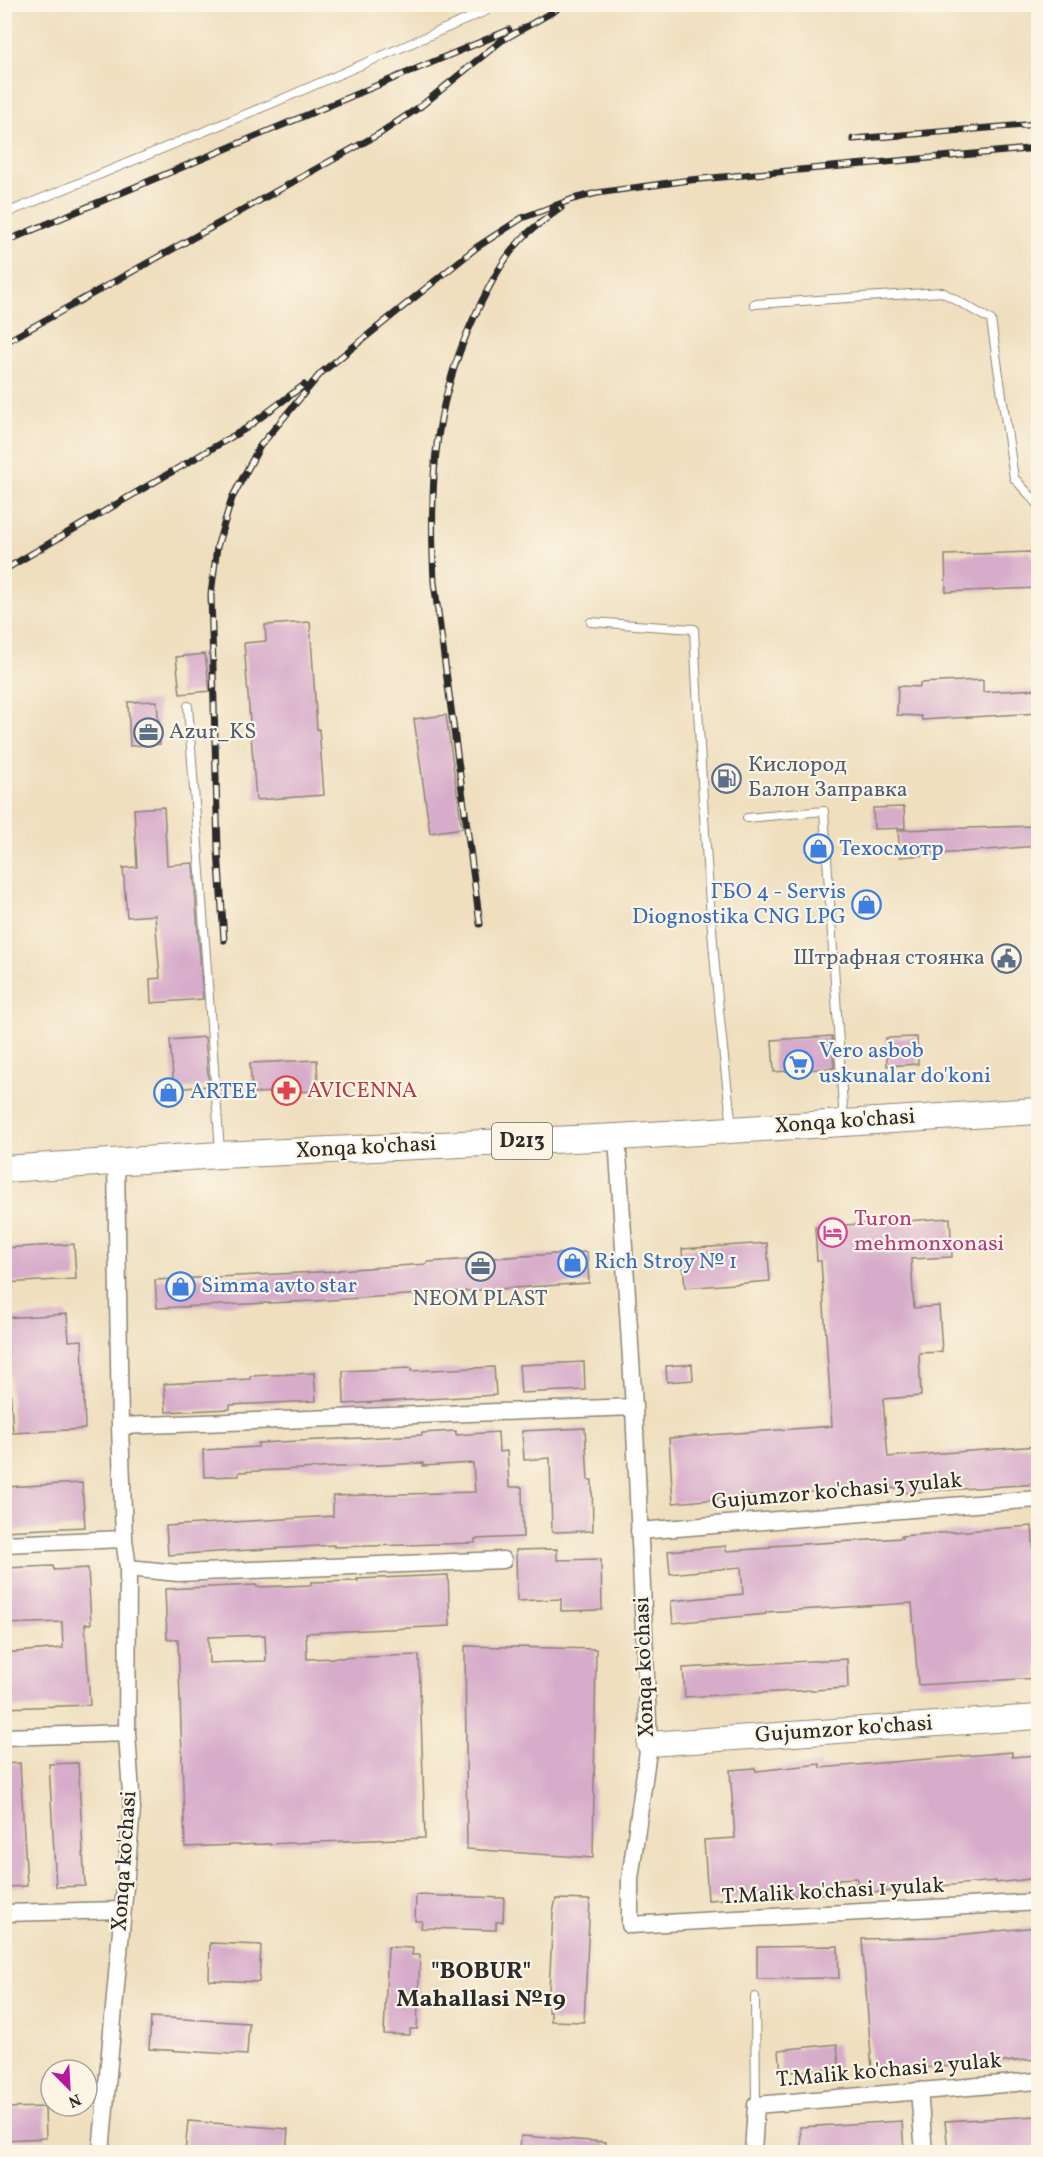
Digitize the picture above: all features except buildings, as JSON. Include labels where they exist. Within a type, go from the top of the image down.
[{"type":"main road","name":"Xonqa ko'chasi","points":[[4,1169],[220,1155],[617,1137],[1038,1111]]},
{"type":"street","name":"Xonqa ko'chasi","points":[[617,1137],[634,1407],[649,1744],[630,1879],[630,1925]]},
{"type":"street","name":"Xonqa ko'chasi","points":[[101,2152],[132,1809],[127,1733],[128,1568],[124,1539],[120,1426],[116,1162]]},
{"type":"street","points":[[120,1426],[634,1407]]},
{"type":"street","name":"Gujumzor ko'chasi 3 yulak","points":[[639,1531],[1038,1499]]},
{"type":"street","points":[[4,1544],[124,1539]]},
{"type":"street","points":[[128,1568],[178,1573],[503,1560]]},
{"type":"street","name":"Gujumzor ko'chasi","points":[[649,1744],[1038,1717]]},
{"type":"street","points":[[4,1737],[127,1733]]},
{"type":"street","name":"T.Malik ko'chasi 1 yulak","points":[[630,1925],[1038,1902]]},
{"type":"street","points":[[4,1913],[122,1910]]},
{"type":"street","name":"T.Malik ko'chasi 2 yulak","points":[[753,2152],[756,2104],[1038,2081]]},
{"type":"street","points":[[919,2090],[924,2152]]},
{"type":"lane","points":[[4,214],[273,103],[502,4]]},
{"type":"lane","points":[[754,304],[942,292],[991,320],[1014,478],[1038,504]]},
{"type":"lane","points":[[591,622],[693,630],[715,955],[733,1130]]},
{"type":"lane","points":[[188,706],[220,1155]]},
{"type":"lane","points":[[747,818],[824,811],[844,1122]]},
{"type":"lane","points":[[755,1997],[756,2104]]},
{"type":"railway","points":[[4,343],[379,134],[421,106],[501,41],[556,10]]},
{"type":"railway","points":[[4,242],[509,30]]},
{"type":"railway","points":[[853,139],[1038,124]]},
{"type":"railway","points":[[224,940],[218,850],[211,594],[217,547],[232,498],[260,446],[321,373],[477,247],[522,218],[573,199],[597,193],[690,180],[1038,148]]},
{"type":"railway","points":[[480,924],[434,582],[432,508],[434,473],[444,405],[453,371],[482,301],[507,257],[520,240],[561,208]]},
{"type":"railway","points":[[4,570],[245,429],[304,385]]},
{"type":"place","name":"Azur_KS","points":[[148,732]]},
{"type":"place","name":"Кислород Балон Заправка","points":[[727,778]]},
{"type":"place","name":"Техосмотр","points":[[818,849]]},
{"type":"place","name":"ГБО 4 - Servis Diognostika CNG LPG","points":[[867,905]]},
{"type":"place","name":"Штрафная стоянка","points":[[1006,958]]},
{"type":"place","name":"Vero asbob uskunalar do'koni","points":[[798,1064]]},
{"type":"place","name":"AVICENNA","points":[[286,1091]]},
{"type":"place","name":"ARTEE","points":[[169,1092]]},
{"type":"place","name":"Turon mehmonxonasi","points":[[833,1232]]},
{"type":"place","name":"Rich Stroy № 1","points":[[573,1262]]},
{"type":"place","name":"NEOM PLAST","points":[[480,1267]]},
{"type":"place","name":"Simma avto star","points":[[180,1286]]},
{"type":"district","name":"\"BOBUR\" Mahallasi №19","points":[[481,1986]]}]
